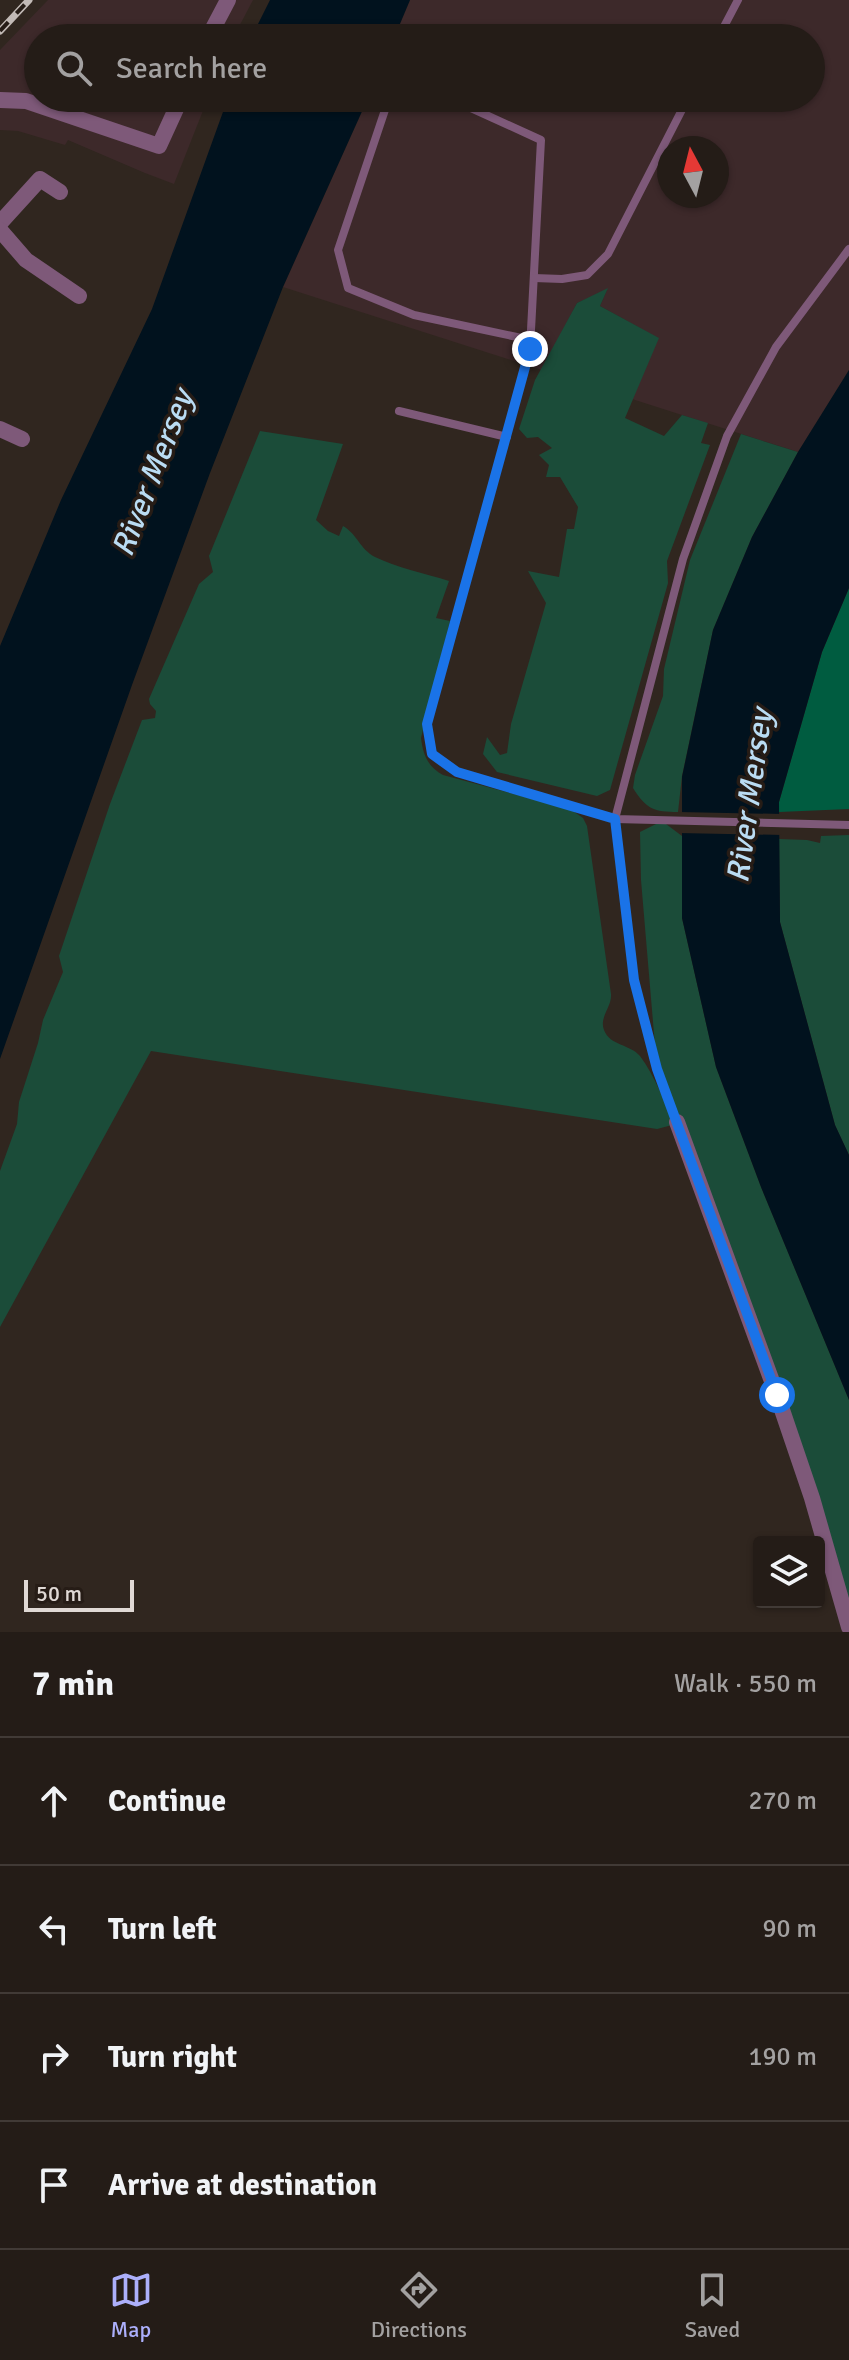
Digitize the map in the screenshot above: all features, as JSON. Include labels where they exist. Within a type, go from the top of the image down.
[{"type":"street","points":[[215,24],[228,0]]},
{"type":"street","points":[[0,100],[24,101]]},
{"type":"street","points":[[59,112],[159,146],[175,112]]},
{"type":"street","points":[[0,223],[40,179],[60,192]]},
{"type":"street","points":[[0,230],[26,260],[79,296]]},
{"type":"street","points":[[0,429],[22,439]]},
{"type":"street","points":[[677,1122],[777,1395],[812,1498],[849,1627]]},
{"type":"lane","points":[[725,24],[738,0]]},
{"type":"lane","points":[[384,112],[338,250],[348,288],[414,315],[531,340]]},
{"type":"lane","points":[[480,112],[541,140],[531,340],[427,724],[432,754],[457,772],[615,819],[849,825]]},
{"type":"lane","points":[[534,278],[562,279],[587,275],[608,254],[681,112]]},
{"type":"lane","points":[[677,1122],[657,1069],[634,980],[615,819],[683,559],[727,436],[776,347],[849,249]]},
{"type":"lane","points":[[399,411],[507,437]]},
{"type":"shaded area","points":[[48,0],[253,0],[240,24],[25,24]]},
{"type":"shaded area","points":[[410,0],[849,0],[849,370],[798,452],[632,399],[658,338],[600,306],[607,290],[577,303],[542,370],[283,287],[362,112],[825,112],[825,24],[400,24]]},
{"type":"shaded area","points":[[24,25],[24,112],[202,112],[174,184],[68,140],[65,145],[18,131],[0,130],[0,50]]},
{"type":"green space","points":[[608,288],[600,306],[659,338],[625,418],[664,436],[682,415],[708,423],[701,443],[710,445],[667,561],[668,583],[610,790],[597,796],[497,772],[483,754],[487,737],[500,755],[507,753],[511,724],[546,603],[528,571],[559,577],[567,529],[574,529],[578,507],[560,477],[546,477],[549,465],[539,455],[552,448],[538,437],[527,438],[519,429],[535,380],[577,303]]},
{"type":"green space","points":[[260,431],[343,444],[316,520],[339,536],[343,526],[375,557],[449,581],[436,618],[450,621],[421,738],[425,755],[443,775],[570,809],[583,818],[587,826],[611,994],[603,1021],[604,1030],[615,1042],[640,1056],[676,1124],[657,1129],[151,1051],[0,1327],[0,1171],[17,1124],[19,1102],[43,1020],[63,972],[59,956],[142,720],[155,718],[156,711],[149,699],[199,584],[213,572],[209,556]]},
{"type":"green space","points":[[741,434],[798,452],[752,537],[713,630],[682,776],[678,812],[657,810],[642,801],[633,788],[635,775],[663,696],[664,669],[690,560]]},
{"type":"green space","points":[[849,588],[849,809],[779,812],[779,802],[822,652]]},
{"type":"green space","points":[[662,821],[682,836],[682,918],[716,1067],[761,1187],[849,1400],[849,1627],[825,1557],[825,1536],[818,1536],[657,1069],[641,880],[640,832]]},
{"type":"green space","points":[[849,835],[849,1155],[835,1125],[780,922],[779,839],[820,843],[821,836]]},
{"type":"water","points":[[270,0],[410,0],[400,24],[258,24]]},
{"type":"water","name":"River Mersey","points":[[223,112],[362,112],[283,287],[210,473],[0,1059],[0,646],[61,500],[152,309]]},
{"type":"water","name":"River Mersey","points":[[849,370],[849,588],[822,652],[779,802],[780,922],[835,1125],[849,1155],[849,1400],[761,1187],[716,1067],[682,918],[682,777],[713,630],[752,537],[798,452]]},
{"type":"pier","points":[[678,812],[783,814],[783,835],[678,833]]},
{"type":"railway","points":[[0,31],[29,0]]},
{"type":"route","points":[[530,349],[427,724],[432,754],[457,772],[615,819],[634,980],[657,1069],[777,1395]]}]
